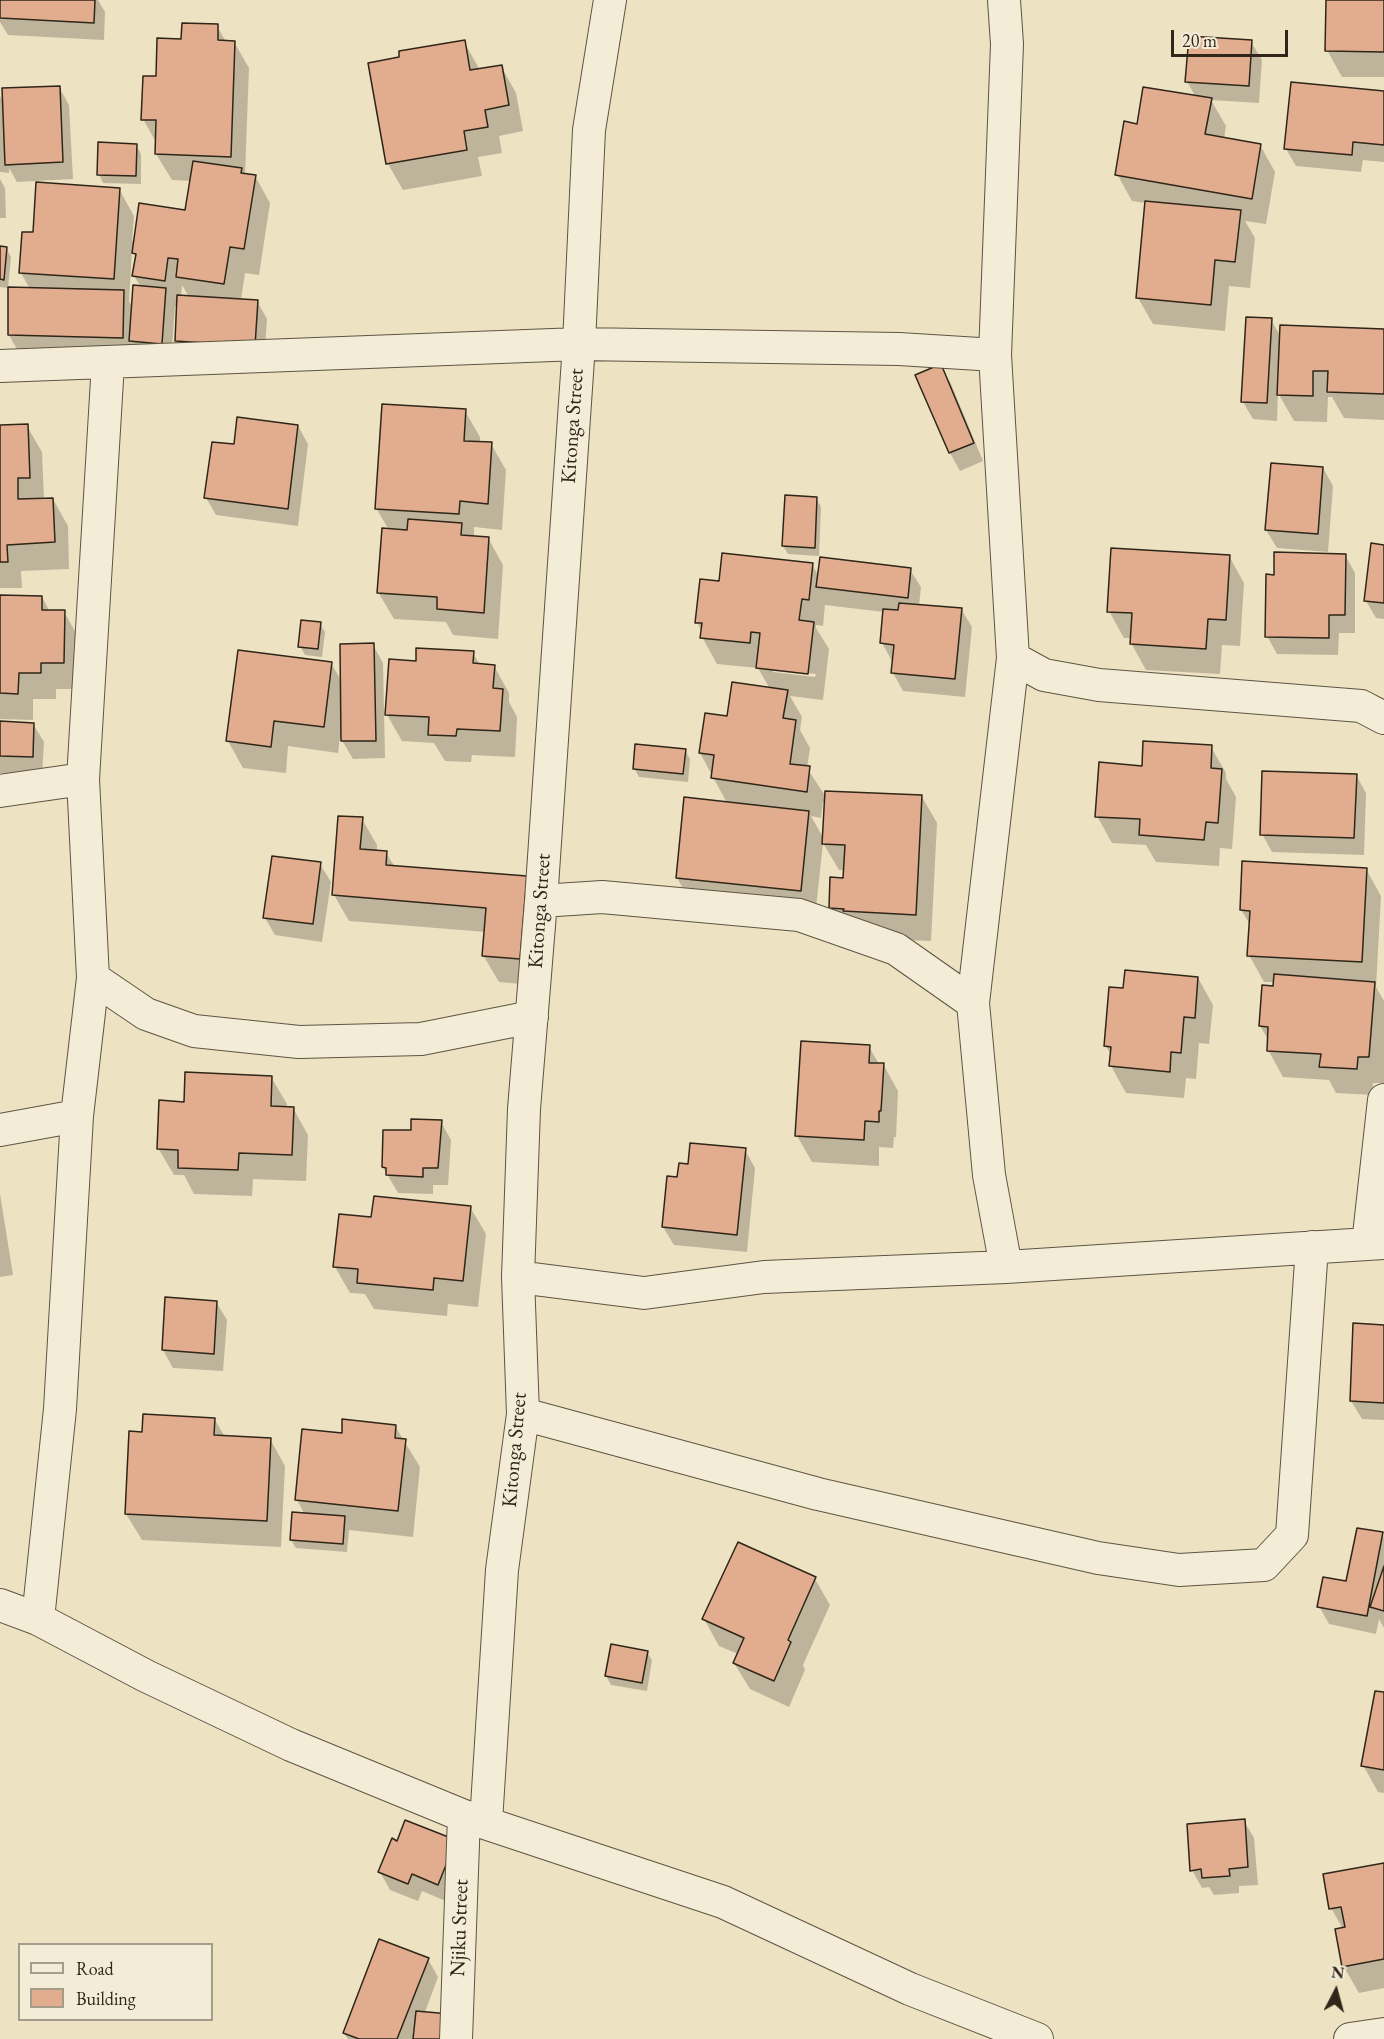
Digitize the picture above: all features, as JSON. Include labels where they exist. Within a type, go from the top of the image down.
[{"type":"street","name":"Kitonga Street","points":[[475,1819],[502,1570],[523,1414],[518,1277],[524,1109],[541,901],[579,344],[589,130],[610,0]]},
{"type":"street","points":[[1004,0],[1007,45],[995,355],[1013,658],[972,1004],[989,1175],[1006,1266]]},
{"type":"street","points":[[0,366],[579,344],[899,349],[995,355]]},
{"type":"street","points":[[38,1619],[60,1409],[77,1116],[93,978],[83,779],[108,363]]},
{"type":"street","points":[[1013,658],[1044,675],[1099,685],[1361,706],[1384,718]]},
{"type":"street","points":[[0,791],[83,779]]},
{"type":"street","points":[[541,901],[602,897],[799,915],[896,949],[972,1004]]},
{"type":"street","points":[[93,978],[146,1014],[194,1031],[299,1042],[421,1039],[532,1017]]},
{"type":"street","points":[[518,1277],[644,1293],[764,1277],[1006,1266],[1376,1243],[1384,1100]]},
{"type":"street","points":[[0,1130],[77,1116]]},
{"type":"street","points":[[523,1414],[818,1494],[1098,1558],[1179,1570],[1264,1565],[1292,1535],[1312,1247]]},
{"type":"street","points":[[0,1605],[38,1619],[146,1676],[291,1745],[475,1819],[723,1902],[910,1989],[1037,2039]]},
{"type":"street","name":"Njiku Street","points":[[456,2039],[475,1819]]},
{"type":"street","points":[[1350,2039],[1384,2034]]},
{"type":"building","points":[[0,0],[95,0],[94,23],[0,18]]},
{"type":"building","points":[[1326,0],[1384,0],[1384,52],[1325,51]]},
{"type":"building","points":[[182,23],[218,24],[218,40],[235,41],[231,157],[155,154],[156,120],[141,120],[143,76],[156,76],[157,38],[181,39]]},
{"type":"building","points":[[1189,36],[1252,40],[1249,86],[1185,82]]},
{"type":"building","points":[[465,40],[470,70],[502,65],[509,105],[485,110],[488,127],[464,131],[467,150],[386,164],[368,63],[399,57],[399,51]]},
{"type":"building","points":[[1291,82],[1384,91],[1384,145],[1353,142],[1352,155],[1284,149]]},
{"type":"building","points":[[60,86],[63,162],[5,165],[2,88]]},
{"type":"building","points":[[1143,87],[1212,98],[1205,134],[1261,144],[1252,199],[1115,175],[1124,121],[1137,124]]},
{"type":"building","points":[[98,142],[137,144],[136,176],[97,175]]},
{"type":"building","points":[[193,161],[242,168],[241,173],[256,175],[244,249],[230,247],[224,284],[176,277],[178,259],[168,258],[165,281],[132,276],[136,254],[132,253],[139,203],[185,210]]},
{"type":"building","points":[[36,182],[120,188],[114,279],[19,273],[22,232],[33,232]]},
{"type":"building","points":[[1145,201],[1241,210],[1235,262],[1215,260],[1211,305],[1136,298]]},
{"type":"building","points":[[0,246],[7,247],[4,280],[0,279]]},
{"type":"building","points":[[133,285],[166,288],[162,344],[129,341]]},
{"type":"building","points":[[8,287],[124,290],[123,338],[8,335]]},
{"type":"building","points":[[177,295],[258,300],[255,346],[175,341]]},
{"type":"building","points":[[1246,317],[1272,318],[1267,403],[1241,402]]},
{"type":"building","points":[[1280,325],[1384,329],[1384,394],[1327,392],[1328,371],[1313,371],[1313,396],[1277,395]]},
{"type":"building","points":[[941,364],[974,443],[949,453],[915,375]]},
{"type":"building","points":[[382,404],[466,409],[464,441],[492,442],[488,504],[460,501],[459,514],[375,509]]},
{"type":"building","points":[[237,417],[298,425],[288,509],[204,498],[212,442],[234,444]]},
{"type":"building","points":[[28,424],[30,478],[18,478],[18,499],[53,498],[55,542],[7,545],[8,562],[0,562],[0,425]]},
{"type":"building","points":[[1271,463],[1323,467],[1318,534],[1265,530]]},
{"type":"building","points":[[785,495],[817,497],[815,548],[782,546]]},
{"type":"building","points":[[408,519],[462,523],[461,535],[489,537],[484,613],[437,609],[437,597],[377,593],[382,528],[407,530]]},
{"type":"building","points":[[1371,543],[1384,545],[1384,603],[1364,601]]},
{"type":"building","points":[[1111,548],[1230,555],[1226,620],[1208,619],[1206,649],[1130,644],[1132,613],[1107,612]]},
{"type":"building","points":[[1274,552],[1346,554],[1345,615],[1329,615],[1329,638],[1265,637],[1266,574],[1274,575]]},
{"type":"building","points":[[722,553],[813,563],[809,600],[802,599],[799,620],[814,622],[808,674],[756,668],[760,633],[751,632],[750,643],[700,638],[702,623],[695,623],[700,579],[719,581]]},
{"type":"building","points":[[820,557],[911,568],[908,598],[816,587]]},
{"type":"building","points":[[0,595],[42,596],[42,610],[65,610],[64,663],[41,663],[41,673],[19,673],[18,694],[0,693]]},
{"type":"building","points":[[899,603],[962,608],[955,679],[891,673],[894,645],[880,643],[883,609],[898,610]]},
{"type":"building","points":[[301,620],[321,622],[318,649],[298,647]]},
{"type":"building","points":[[374,643],[376,741],[341,741],[340,644]]},
{"type":"building","points":[[416,648],[474,651],[473,663],[495,665],[493,688],[503,689],[500,731],[457,729],[456,736],[428,735],[429,717],[385,715],[389,659],[416,661]]},
{"type":"building","points":[[238,650],[332,662],[324,727],[274,721],[271,747],[226,741]]},
{"type":"building","points":[[732,682],[788,690],[783,718],[796,720],[790,764],[810,766],[807,792],[711,778],[714,755],[699,753],[705,713],[727,716]]},
{"type":"building","points":[[0,721],[34,723],[33,757],[0,756]]},
{"type":"building","points":[[1143,741],[1212,745],[1211,768],[1222,769],[1218,823],[1206,822],[1204,840],[1139,835],[1140,819],[1095,817],[1099,762],[1142,766]]},
{"type":"building","points":[[635,744],[686,749],[683,774],[633,769]]},
{"type":"building","points":[[1262,771],[1357,774],[1354,838],[1260,835]]},
{"type":"building","points":[[825,791],[922,795],[916,915],[843,911],[844,909],[829,908],[830,877],[843,878],[845,845],[822,844]]},
{"type":"building","points":[[684,797],[809,811],[801,891],[676,878]]},
{"type":"building","points":[[338,816],[363,817],[360,849],[387,851],[386,865],[527,876],[520,959],[482,956],[486,908],[332,895]]},
{"type":"building","points":[[272,856],[321,862],[313,924],[263,918]]},
{"type":"building","points":[[1242,861],[1367,868],[1362,962],[1247,956],[1250,911],[1240,910]]},
{"type":"building","points":[[1125,970],[1198,977],[1195,1018],[1184,1017],[1181,1053],[1171,1052],[1170,1072],[1109,1066],[1111,1047],[1104,1046],[1109,987],[1123,988]]},
{"type":"building","points":[[1274,974],[1375,982],[1369,1057],[1358,1057],[1357,1069],[1319,1067],[1321,1054],[1267,1051],[1268,1027],[1259,1026],[1262,985],[1273,986]]},
{"type":"building","points":[[801,1041],[870,1045],[869,1063],[884,1063],[879,1122],[865,1121],[864,1140],[795,1136]]},
{"type":"building","points":[[185,1072],[272,1076],[271,1106],[294,1107],[292,1155],[239,1153],[238,1170],[178,1168],[178,1150],[157,1149],[159,1100],[184,1102]]},
{"type":"building","points":[[411,1119],[442,1120],[438,1168],[423,1168],[423,1177],[386,1175],[386,1168],[382,1167],[383,1130],[411,1130]]},
{"type":"building","points":[[690,1143],[746,1148],[737,1235],[662,1227],[667,1176],[677,1177],[679,1163],[688,1164]]},
{"type":"building","points":[[374,1196],[471,1206],[463,1281],[434,1278],[433,1290],[357,1283],[358,1269],[333,1267],[339,1214],[371,1217]]},
{"type":"building","points":[[165,1297],[217,1301],[214,1354],[162,1350]]},
{"type":"building","points":[[1353,1323],[1384,1325],[1384,1403],[1350,1401]]},
{"type":"building","points":[[143,1414],[215,1418],[214,1435],[271,1438],[267,1521],[125,1514],[129,1431],[142,1432]]},
{"type":"building","points":[[342,1419],[396,1425],[395,1438],[406,1439],[398,1511],[295,1500],[302,1429],[342,1433]]},
{"type":"building","points":[[292,1512],[345,1516],[343,1544],[290,1540]]},
{"type":"building","points":[[1357,1528],[1383,1532],[1367,1616],[1317,1607],[1323,1577],[1346,1581]]},
{"type":"building","points":[[738,1542],[816,1577],[788,1640],[791,1642],[774,1681],[733,1663],[744,1638],[702,1619]]},
{"type":"building","points":[[1384,1566],[1384,1611],[1370,1607]]},
{"type":"building","points":[[611,1644],[648,1651],[642,1683],[605,1676]]},
{"type":"building","points":[[1375,1691],[1384,1692],[1384,1770],[1361,1766]]},
{"type":"building","points":[[1245,1819],[1248,1867],[1229,1869],[1230,1876],[1202,1878],[1201,1869],[1190,1871],[1187,1824]]},
{"type":"building","points":[[405,1820],[456,1840],[438,1885],[412,1874],[408,1884],[378,1872],[392,1838],[397,1841]]},
{"type":"building","points":[[1384,1863],[1384,1959],[1342,1967],[1335,1929],[1345,1927],[1341,1907],[1329,1909],[1323,1874]]},
{"type":"building","points":[[379,1939],[429,1958],[397,2039],[359,2039],[343,2033]]},
{"type":"building","points":[[416,2011],[450,2014],[448,2039],[413,2039]]}]
